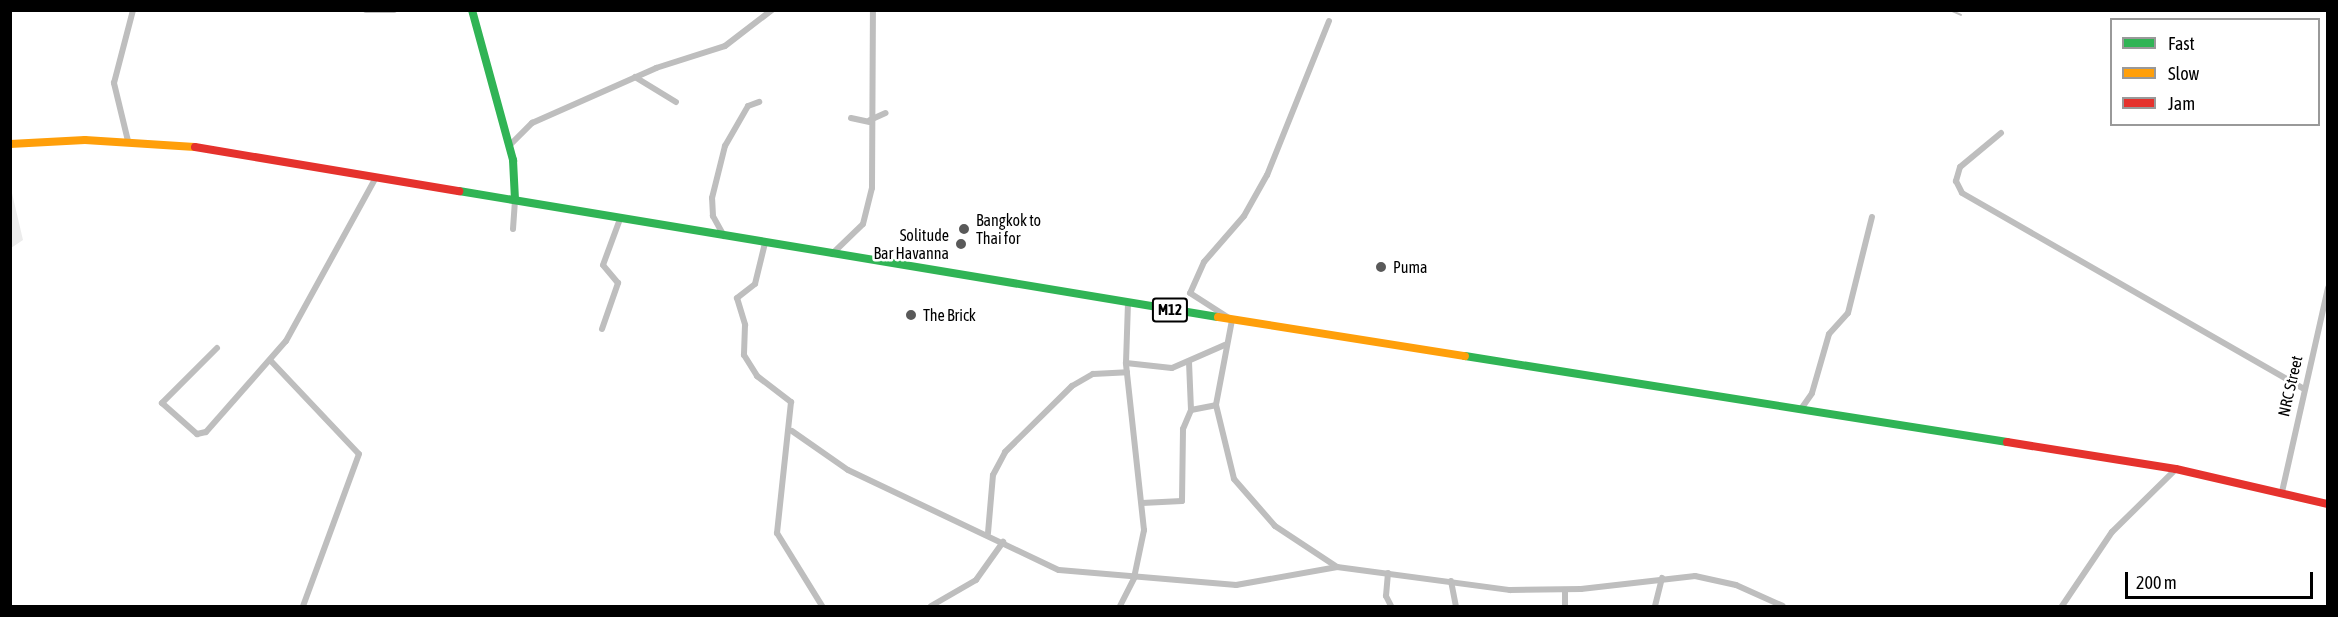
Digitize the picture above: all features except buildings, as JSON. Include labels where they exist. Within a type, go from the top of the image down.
[{"type":"main road","points":[[472,10],[509,146],[515,200]]},
{"type":"main road","name":"M12","points":[[10,144],[128,141],[376,176],[620,219],[1232,320],[2176,469],[2328,504]]},
{"type":"street","points":[[128,141],[114,83],[133,10]]},
{"type":"street","points":[[366,10],[393,10]]},
{"type":"street","points":[[509,146],[532,123],[635,77],[724,46],[772,10]]},
{"type":"street","points":[[831,254],[863,224],[872,188],[870,121],[873,10]]},
{"type":"street","points":[[1329,21],[1267,175],[1244,216],[1204,262],[1190,293],[1232,320],[1225,345],[1216,405],[1234,479],[1275,526],[1337,567]]},
{"type":"street","points":[[635,77],[676,102]]},
{"type":"street","points":[[725,236],[713,216],[712,198],[725,146],[748,106],[759,102]]},
{"type":"street","points":[[851,118],[870,121],[886,113]]},
{"type":"street","points":[[2001,133],[1960,167],[1956,182],[1962,194],[2302,388]]},
{"type":"street","points":[[217,348],[162,403],[197,434],[206,432],[270,360],[300,318],[376,176]]},
{"type":"street","points":[[513,229],[515,200]]},
{"type":"street","points":[[1801,408],[1812,393],[1829,334],[1848,313],[1872,217]]},
{"type":"street","points":[[602,328],[618,283],[603,265],[620,219]]},
{"type":"street","points":[[765,243],[756,284],[737,297],[745,325],[744,355],[757,376],[791,402],[792,431],[777,533],[822,606]]},
{"type":"street","name":"NRC Street","points":[[2282,492],[2302,388],[2325,310],[2328,288]]},
{"type":"street","points":[[1120,606],[1134,578],[1142,503],[1126,363],[1128,303]]},
{"type":"street","points":[[1126,363],[1172,368],[1225,345]]},
{"type":"street","points":[[270,360],[359,453],[303,606]]},
{"type":"street","points":[[1142,503],[1182,501],[1182,434],[1191,410],[1189,362]]},
{"type":"street","points":[[988,533],[993,474],[1005,452],[1072,386],[1093,374],[1127,372]]},
{"type":"street","points":[[1191,410],[1216,405]]},
{"type":"street","points":[[792,431],[848,470],[988,533],[1059,570],[1134,578],[1260,584],[1337,567],[1510,590],[1565,590],[1662,578],[1715,579],[1783,606]]},
{"type":"street","points":[[2064,606],[2112,532],[2176,469]]},
{"type":"street","points":[[931,606],[976,580],[1003,542]]},
{"type":"street","points":[[1388,573],[1386,596],[1391,606]]},
{"type":"street","points":[[1655,606],[1662,578]]},
{"type":"street","points":[[1451,581],[1456,606]]},
{"type":"street","points":[[1565,590],[1565,606]]},
{"type":"shaded area","points":[[11,189],[23,240],[10,248]]},
{"type":"waterway","points":[[1950,10],[1961,15]]},
{"type":"traffic: fast","points":[[472,10],[513,160],[515,200]]},
{"type":"traffic: fast","points":[[459,191],[1218,317]]},
{"type":"traffic: fast","points":[[1465,356],[2007,442]]},
{"type":"traffic: slow","points":[[10,144],[85,140],[195,147]]},
{"type":"traffic: slow","points":[[1218,317],[1465,356]]},
{"type":"traffic: jam","points":[[195,147],[459,191]]},
{"type":"traffic: jam","points":[[2007,442],[2176,469],[2328,504]]},
{"type":"place","name":"Bangkok to Thai for","points":[[964,229]]},
{"type":"place","name":"Solitude Bar Havanna","points":[[961,244]]},
{"type":"place","name":"Puma","points":[[1381,267]]},
{"type":"place","name":"The Brick","points":[[911,315]]}]
